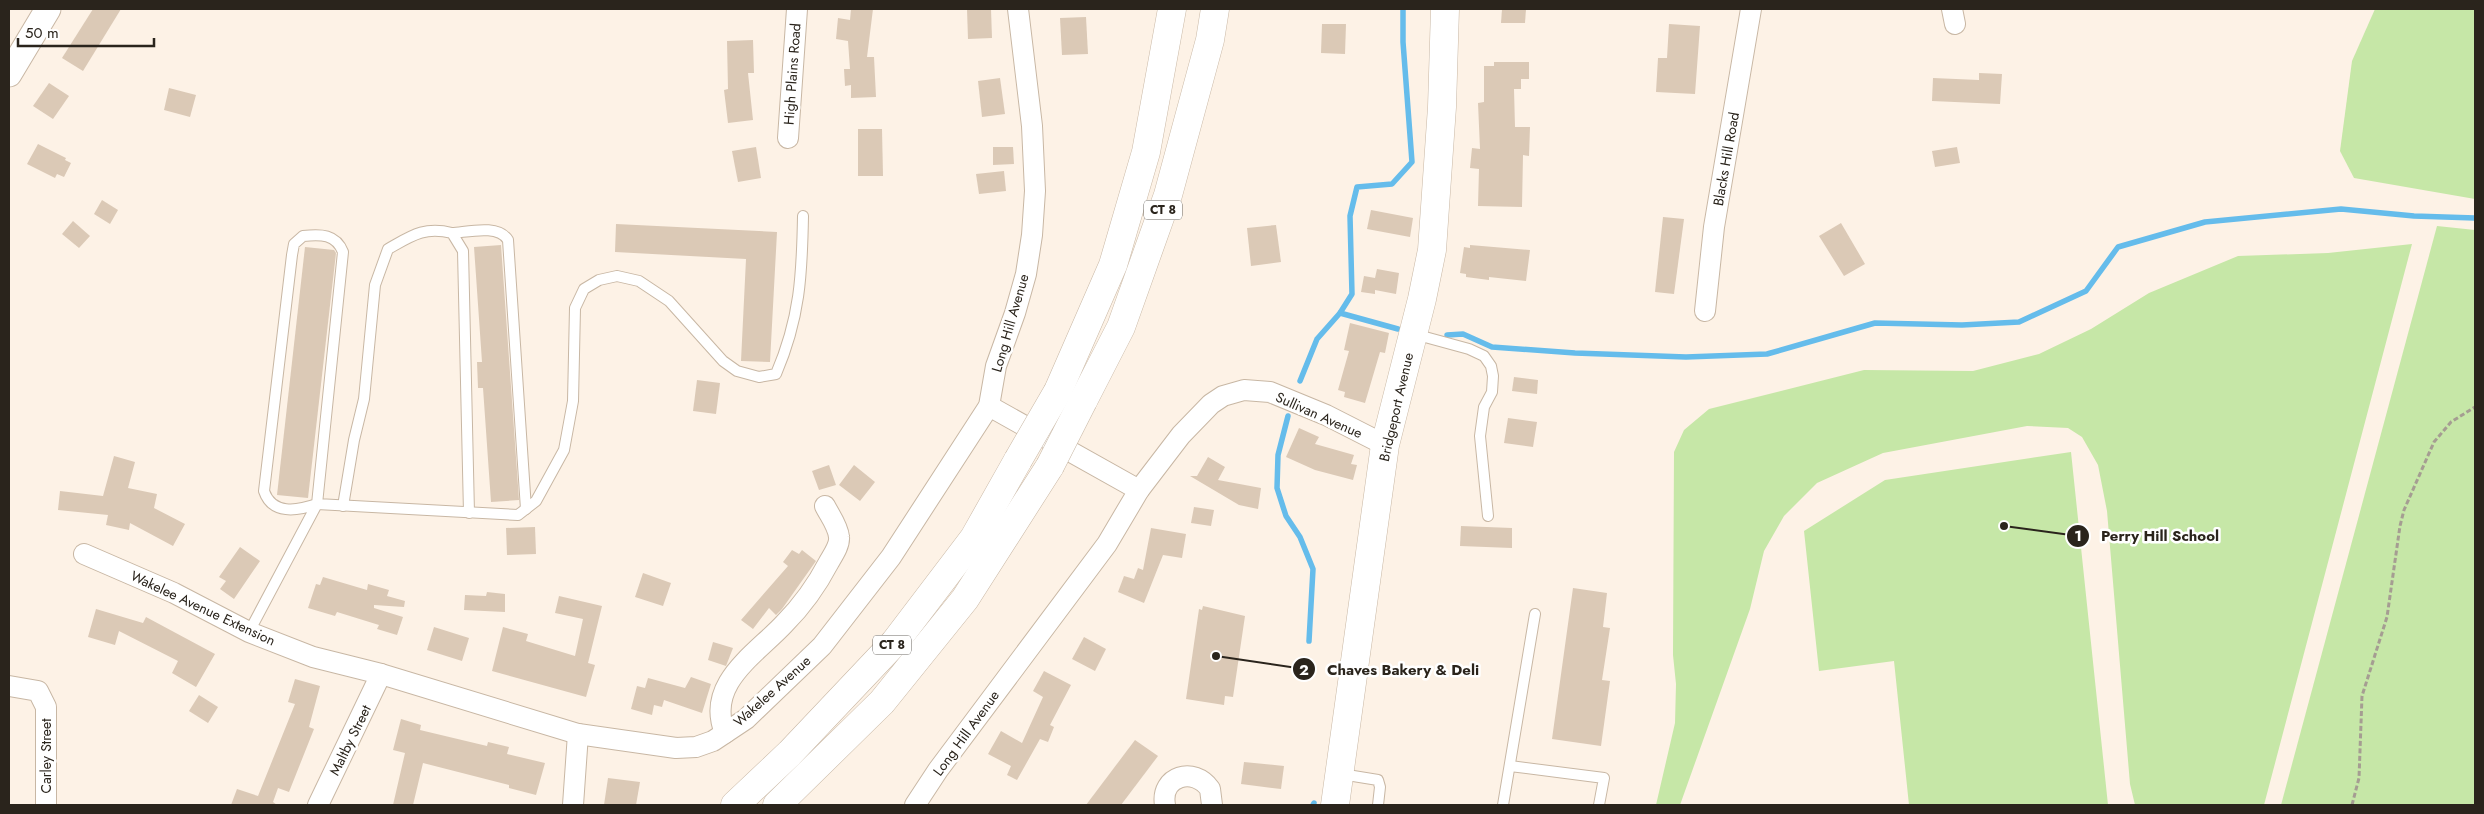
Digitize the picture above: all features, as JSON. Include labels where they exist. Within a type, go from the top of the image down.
[{"type":"main road","name":"CT 8","points":[[777,805],[882,702],[959,606],[1050,466],[1121,327],[1168,195],[1210,40],[1216,9]]},
{"type":"main road","name":"Bridgeport Avenue","points":[[1335,805],[1385,445],[1414,334],[1432,250],[1441,117],[1445,9]]},
{"type":"main road","name":"CT 8","points":[[735,805],[790,753],[895,642],[974,538],[1058,391],[1113,265],[1146,152],[1171,12]]},
{"type":"street","points":[[9,74],[48,9]]},
{"type":"street","name":"High Plains Road","points":[[788,138],[797,9]]},
{"type":"street","name":"Long Hill Avenue","points":[[989,406],[996,366],[1015,313],[1026,274],[1032,235],[1035,191],[1032,126],[1018,9]]},
{"type":"street","name":"Blacks Hill Road","points":[[1705,310],[1714,227],[1751,9]]},
{"type":"street","name":"Sullivan Avenue","points":[[1223,396],[1244,390],[1270,392],[1326,415],[1385,445]]},
{"type":"street","name":"Long Hill Avenue","points":[[915,805],[950,754],[1107,544],[1139,490],[1199,415],[1223,396]]},
{"type":"street","points":[[989,406],[1139,490]]},
{"type":"street","name":"Wakelee Avenue","points":[[381,674],[578,734],[676,748],[696,747],[714,741],[746,719],[822,646],[891,557],[989,406]]},
{"type":"street","points":[[725,733],[718,710],[724,690],[744,662],[791,616],[826,568],[839,542],[838,531],[825,506]]},
{"type":"street","name":"Wakelee Avenue Extension","points":[[84,554],[174,593],[250,632],[313,657],[381,674]]},
{"type":"street","name":"Maltby Street","points":[[318,805],[381,674]]},
{"type":"street","name":"Carley Street","points":[[9,686],[38,691],[46,706],[46,805]]},
{"type":"street","points":[[573,805],[578,734]]},
{"type":"street","points":[[1165,805],[1165,794],[1168,786],[1182,776],[1199,778],[1210,789],[1212,805]]},
{"type":"lane","points":[[250,632],[317,504],[343,252],[339,243],[331,237],[303,236],[294,244],[292,255],[264,491],[266,499],[276,508],[299,510],[317,504],[518,515],[536,501],[564,450],[573,402],[575,308],[584,289],[599,280],[617,276],[639,281],[670,301],[722,361],[737,371],[759,377],[776,374],[785,353],[796,314],[802,280],[803,216]]},
{"type":"lane","points":[[343,506],[354,440],[364,399],[375,285],[388,249],[410,236],[435,229],[452,234],[496,231],[504,235],[508,240],[526,509]]},
{"type":"lane","points":[[452,234],[463,251],[469,513]]},
{"type":"lane","points":[[1414,334],[1469,349],[1484,356],[1491,366],[1494,376],[1492,392],[1484,407],[1480,436],[1488,516]]},
{"type":"lane","points":[[1504,805],[1535,614]]},
{"type":"lane","points":[[1510,766],[1604,778],[1599,805]]},
{"type":"lane","points":[[1340,774],[1378,780],[1380,787],[1378,805]]},
{"type":"path","points":[[2352,805],[2359,778],[2362,696],[2387,617],[2404,510],[2434,442],[2451,422],[2475,407]]},
{"type":"green space","points":[[2375,9],[2475,9],[2475,199],[2354,178],[2340,151],[2352,61]]},
{"type":"green space","points":[[2437,226],[2475,230],[2475,805],[2281,805]]},
{"type":"green space","points":[[2412,244],[2264,805],[2135,805],[2130,784],[2107,511],[2098,465],[2082,437],[2068,428],[2027,426],[1883,453],[1817,483],[1784,516],[1764,551],[1750,609],[1680,805],[1656,805],[1675,723],[1676,684],[1673,655],[1674,452],[1684,430],[1709,409],[1864,370],[1973,371],[2039,354],[2091,329],[2149,293],[2238,256],[2328,253]]},
{"type":"green space","points":[[2071,452],[2108,805],[1909,805],[1894,661],[1819,671],[1804,531],[1885,480]]},
{"type":"building","points":[[93,9],[121,9],[83,71],[62,58]]},
{"type":"building","points":[[851,9],[873,9],[867,57],[874,57],[876,97],[851,98],[851,85],[845,86],[844,69],[850,69],[848,41],[836,39],[838,18],[850,20]]},
{"type":"building","points":[[967,9],[991,9],[992,38],[968,39]]},
{"type":"building","points":[[1502,9],[1526,9],[1525,23],[1501,23]]},
{"type":"building","points":[[1086,17],[1088,54],[1062,55],[1060,18]]},
{"type":"building","points":[[1322,24],[1346,24],[1345,54],[1321,53]]},
{"type":"building","points":[[1669,24],[1700,26],[1695,94],[1656,92],[1658,58],[1667,58]]},
{"type":"building","points":[[753,40],[754,73],[748,73],[753,120],[728,123],[724,90],[728,89],[727,41]]},
{"type":"building","points":[[1494,62],[1529,62],[1529,79],[1521,79],[1521,89],[1514,89],[1515,127],[1530,127],[1529,156],[1523,155],[1522,207],[1478,206],[1479,169],[1470,168],[1472,148],[1480,149],[1478,103],[1484,102],[1484,66],[1494,66]]},
{"type":"building","points":[[1979,73],[2002,74],[2000,104],[1932,101],[1933,78],[1979,80]]},
{"type":"building","points":[[1000,78],[1005,114],[982,117],[978,81]]},
{"type":"building","points":[[49,83],[69,96],[53,119],[33,106]]},
{"type":"building","points":[[169,88],[196,95],[190,117],[164,110]]},
{"type":"building","points":[[858,129],[882,129],[883,176],[858,176]]},
{"type":"building","points":[[38,144],[66,158],[65,160],[71,163],[64,177],[57,174],[55,178],[27,164]]},
{"type":"building","points":[[756,147],[761,178],[738,182],[732,151]]},
{"type":"building","points":[[993,147],[1013,147],[1014,164],[993,165]]},
{"type":"building","points":[[1957,147],[1960,163],[1935,167],[1932,151]]},
{"type":"building","points":[[1004,171],[1006,191],[979,194],[976,174]]},
{"type":"building","points":[[102,200],[118,210],[110,224],[94,214]]},
{"type":"building","points":[[1371,210],[1413,218],[1410,237],[1367,229]]},
{"type":"building","points":[[1663,217],[1684,219],[1674,294],[1655,292]]},
{"type":"building","points":[[73,221],[90,236],[79,248],[62,234]]},
{"type":"building","points":[[1841,223],[1865,264],[1844,276],[1819,236]]},
{"type":"building","points":[[616,224],[777,232],[770,362],[741,361],[746,259],[615,252]]},
{"type":"building","points":[[1276,225],[1281,262],[1251,266],[1247,228]]},
{"type":"building","points":[[501,245],[519,500],[491,502],[483,388],[478,388],[477,362],[482,362],[474,247]]},
{"type":"building","points":[[1470,245],[1530,250],[1526,281],[1489,277],[1489,280],[1466,277],[1466,274],[1460,273],[1464,247],[1470,248]]},
{"type":"building","points":[[305,247],[334,250],[336,253],[308,498],[277,495]]},
{"type":"building","points":[[1377,269],[1399,273],[1396,294],[1375,290],[1375,294],[1361,292],[1364,276],[1375,278]]},
{"type":"building","points":[[1350,323],[1389,333],[1385,353],[1380,352],[1365,403],[1344,397],[1345,392],[1338,390],[1349,351],[1344,350]]},
{"type":"building","points":[[1514,377],[1538,380],[1537,394],[1512,391]]},
{"type":"building","points":[[697,380],[720,383],[716,414],[693,411]]},
{"type":"building","points":[[1508,418],[1537,422],[1533,447],[1504,443]]},
{"type":"building","points":[[1299,428],[1319,437],[1315,444],[1354,455],[1351,464],[1357,465],[1353,480],[1315,470],[1286,457]]},
{"type":"building","points":[[114,456],[135,462],[128,488],[157,494],[154,508],[185,524],[173,546],[130,523],[129,530],[106,525],[108,515],[58,510],[60,491],[103,496]]},
{"type":"building","points":[[1208,457],[1225,467],[1218,480],[1261,488],[1258,509],[1239,505],[1190,476],[1197,476]]},
{"type":"building","points":[[829,465],[836,485],[819,490],[812,471]]},
{"type":"building","points":[[854,465],[875,482],[860,501],[839,485]]},
{"type":"building","points":[[1194,507],[1214,510],[1211,526],[1191,523]]},
{"type":"building","points":[[1461,526],[1512,528],[1512,548],[1460,546]]},
{"type":"building","points":[[535,527],[536,554],[507,555],[506,528]]},
{"type":"building","points":[[1151,528],[1186,534],[1182,558],[1163,555],[1144,603],[1118,592],[1124,576],[1134,579],[1138,568],[1143,570]]},
{"type":"building","points":[[240,547],[260,561],[234,599],[220,589],[226,581],[219,577]]},
{"type":"building","points":[[792,550],[799,554],[802,550],[816,561],[782,609],[776,615],[769,608],[753,629],[741,620],[788,566],[783,562]]},
{"type":"building","points":[[643,573],[671,583],[663,606],[635,597]]},
{"type":"building","points":[[323,577],[367,590],[368,584],[389,590],[387,596],[405,601],[404,607],[374,605],[374,608],[403,617],[397,635],[377,629],[379,625],[337,612],[335,616],[308,608],[316,584],[320,585]]},
{"type":"building","points":[[1573,588],[1607,593],[1603,627],[1610,628],[1602,680],[1610,681],[1601,746],[1552,739]]},
{"type":"building","points":[[487,592],[505,594],[505,612],[464,610],[465,595],[486,596]]},
{"type":"building","points":[[559,596],[602,606],[588,663],[595,665],[586,697],[492,671],[503,627],[528,634],[526,641],[575,656],[583,619],[555,613]]},
{"type":"building","points":[[1203,606],[1245,616],[1233,697],[1225,696],[1224,705],[1186,699],[1199,609],[1202,610]]},
{"type":"building","points":[[96,609],[143,623],[146,617],[215,654],[196,687],[172,673],[178,661],[119,631],[115,645],[88,637]]},
{"type":"building","points":[[434,627],[469,638],[462,661],[427,650]]},
{"type":"building","points":[[1084,637],[1106,649],[1095,671],[1072,659]]},
{"type":"building","points":[[713,642],[733,648],[726,666],[708,660]]},
{"type":"building","points":[[1044,671],[1071,685],[1050,725],[1054,727],[1048,742],[1040,739],[1017,780],[1007,775],[1011,766],[988,754],[1001,731],[1022,743],[1043,697],[1033,691]]},
{"type":"building","points":[[691,677],[711,684],[702,713],[664,700],[662,707],[654,705],[652,715],[631,709],[637,686],[645,688],[648,678],[685,688]]},
{"type":"building","points":[[295,679],[320,686],[309,727],[314,729],[289,792],[278,788],[273,802],[277,805],[231,805],[237,789],[258,796],[295,704],[288,702]]},
{"type":"building","points":[[199,695],[218,707],[208,723],[189,711]]},
{"type":"building","points":[[401,719],[421,725],[420,730],[487,746],[488,742],[509,747],[507,754],[545,763],[536,795],[509,788],[509,785],[423,763],[413,805],[393,805],[405,753],[393,750]]},
{"type":"building","points":[[1135,740],[1158,756],[1121,805],[1086,805]]},
{"type":"building","points":[[1244,762],[1284,766],[1281,789],[1241,784]]},
{"type":"building","points":[[608,778],[640,782],[636,805],[604,805]]},
{"type":"waterway","points":[[1300,381],[1317,339],[1340,313],[1352,294],[1350,216],[1357,187],[1392,184],[1412,162],[1403,42],[1403,9]]},
{"type":"waterway","points":[[1447,335],[1463,334],[1492,347],[1575,353],[1686,357],[1767,354],[1875,323],[1962,325],[2019,322],[2086,291],[2118,247],[2205,222],[2341,209],[2414,216],[2475,218]]},
{"type":"waterway","points":[[1340,313],[1398,329]]},
{"type":"waterway","points":[[1288,416],[1278,455],[1277,488],[1286,516],[1300,537],[1313,569],[1309,641]]},
{"type":"place","name":"Perry Hill School","points":[[2004,526]]},
{"type":"place","name":"Chaves Bakery & Deli","points":[[1216,656]]}]
